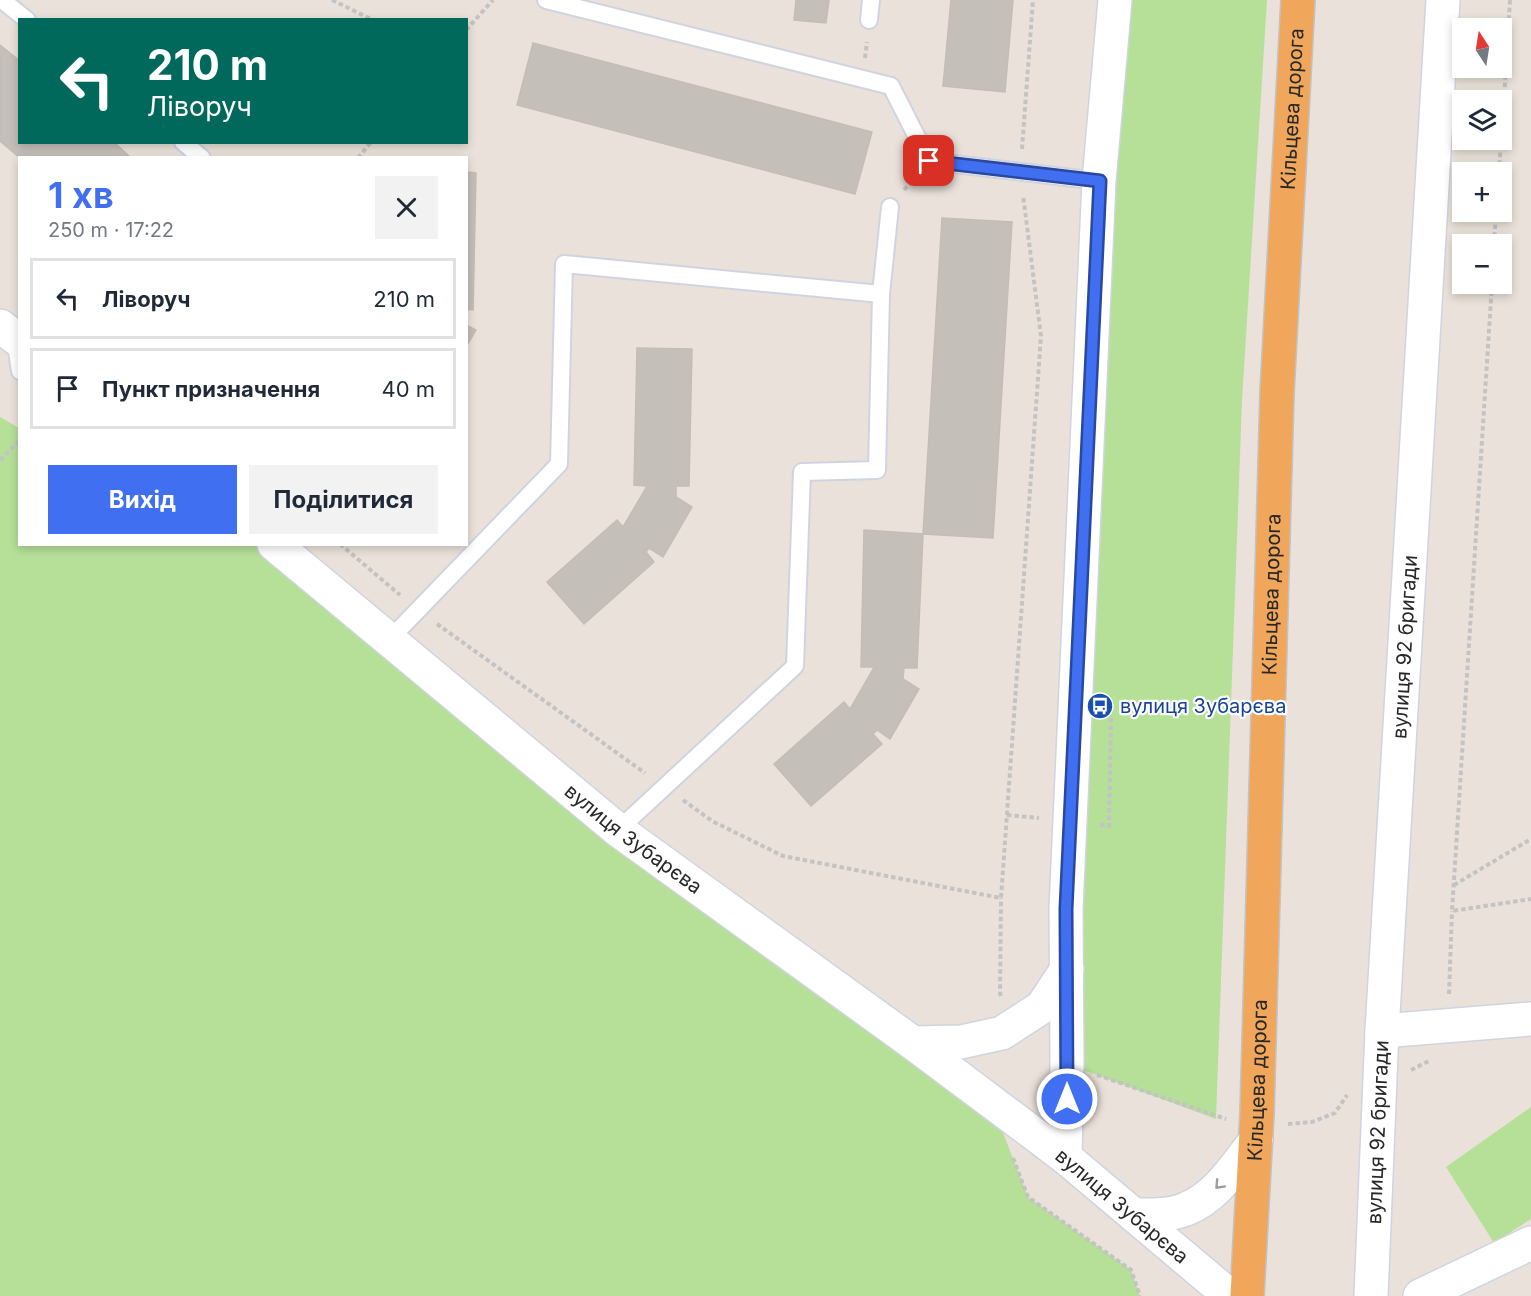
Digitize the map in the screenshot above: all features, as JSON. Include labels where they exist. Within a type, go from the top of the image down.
[{"type":"highway","name":"Кільцева дорога","points":[[1247,1296],[1258,1129],[1277,393],[1298,0]]},
{"type":"street","points":[[1065,1157],[1066,898],[1100,181],[1115,0]]},
{"type":"street","name":"вулиця 92 бригади","points":[[1371,1296],[1382,1031],[1443,0]]},
{"type":"street","name":"вулиця Зубарєва","points":[[276,546],[618,830],[1065,1157],[1230,1296]]},
{"type":"street","points":[[912,1043],[961,1042],[1002,1033],[1042,1007],[1067,969]]},
{"type":"street","points":[[1382,1031],[1531,1019]]},
{"type":"street","points":[[1134,1215],[1184,1210],[1204,1200],[1222,1183],[1258,1129]]},
{"type":"street","points":[[1420,1296],[1531,1243]]},
{"type":"lane","points":[[2,0],[24,18]]},
{"type":"lane","points":[[546,0],[891,86],[929,161],[1100,181]]},
{"type":"lane","points":[[869,20],[871,0]]},
{"type":"lane","points":[[185,144],[200,156]]},
{"type":"lane","points":[[618,830],[795,666],[802,472],[877,470],[881,294],[890,207]]},
{"type":"lane","points":[[389,640],[559,464],[564,264],[881,294]]},
{"type":"lane","points":[[12,335],[18,361]]},
{"type":"path","points":[[332,0],[369,18]]},
{"type":"path","points":[[468,28],[493,0]]},
{"type":"path","points":[[1003,1004],[1000,993],[1001,898],[1041,336],[1020,172],[1034,0]]},
{"type":"path","points":[[1505,90],[1510,0]]},
{"type":"path","points":[[863,79],[869,20]]},
{"type":"path","points":[[890,207],[929,161]]},
{"type":"path","points":[[1449,1004],[1452,911],[1491,294]]},
{"type":"path","points":[[0,460],[18,442]]},
{"type":"path","points":[[342,546],[418,610],[712,821],[783,856],[1001,898]]},
{"type":"path","points":[[1097,824],[1109,826],[1111,718]]},
{"type":"path","points":[[1007,815],[1043,818]]},
{"type":"path","points":[[1454,885],[1531,839]]},
{"type":"path","points":[[1452,911],[1531,898]]},
{"type":"path","points":[[1403,1074],[1438,1056]]},
{"type":"path","points":[[1090,1072],[1258,1129],[1312,1122],[1335,1113],[1352,1088]]},
{"type":"path","points":[[1011,1155],[1028,1197],[1131,1270],[1140,1296]]},
{"type":"green space","points":[[1115,0],[1267,0],[1242,400],[1216,1119],[1067,1064]]},
{"type":"green space","points":[[0,417],[18,427],[18,546],[275,546],[991,1102],[1028,1197],[1131,1270],[1140,1296],[0,1296]]},
{"type":"green space","points":[[1531,1107],[1531,1219],[1494,1243],[1446,1167]]},
{"type":"building","points":[[796,0],[829,0],[826,23],[794,20]]},
{"type":"building","points":[[951,0],[1013,0],[1005,92],[943,86]]},
{"type":"building","points":[[533,43],[872,132],[855,194],[517,105]]},
{"type":"building","points":[[0,45],[18,59],[18,144],[116,144],[129,156],[18,156],[0,141]]},
{"type":"building","points":[[468,172],[476,173],[473,310],[468,309]]},
{"type":"building","points":[[942,218],[1012,222],[993,538],[923,534]]},
{"type":"building","points":[[468,326],[476,330],[468,344]]},
{"type":"building","points":[[637,348],[692,349],[689,486],[676,486],[676,497],[692,507],[663,557],[649,548],[646,552],[654,562],[584,624],[547,582],[617,520],[623,527],[646,488],[646,486],[634,485]]},
{"type":"building","points":[[864,530],[923,534],[917,668],[904,668],[903,679],[919,689],[890,739],[877,730],[873,734],[882,744],[811,806],[774,764],[844,702],[850,709],[874,667],[861,667]]},
{"type":"place","name":"вулиця Зубарєва","points":[[1100,706]]},
{"type":"route","points":[[929,161],[1100,181],[1066,909],[1067,1099]]}]
